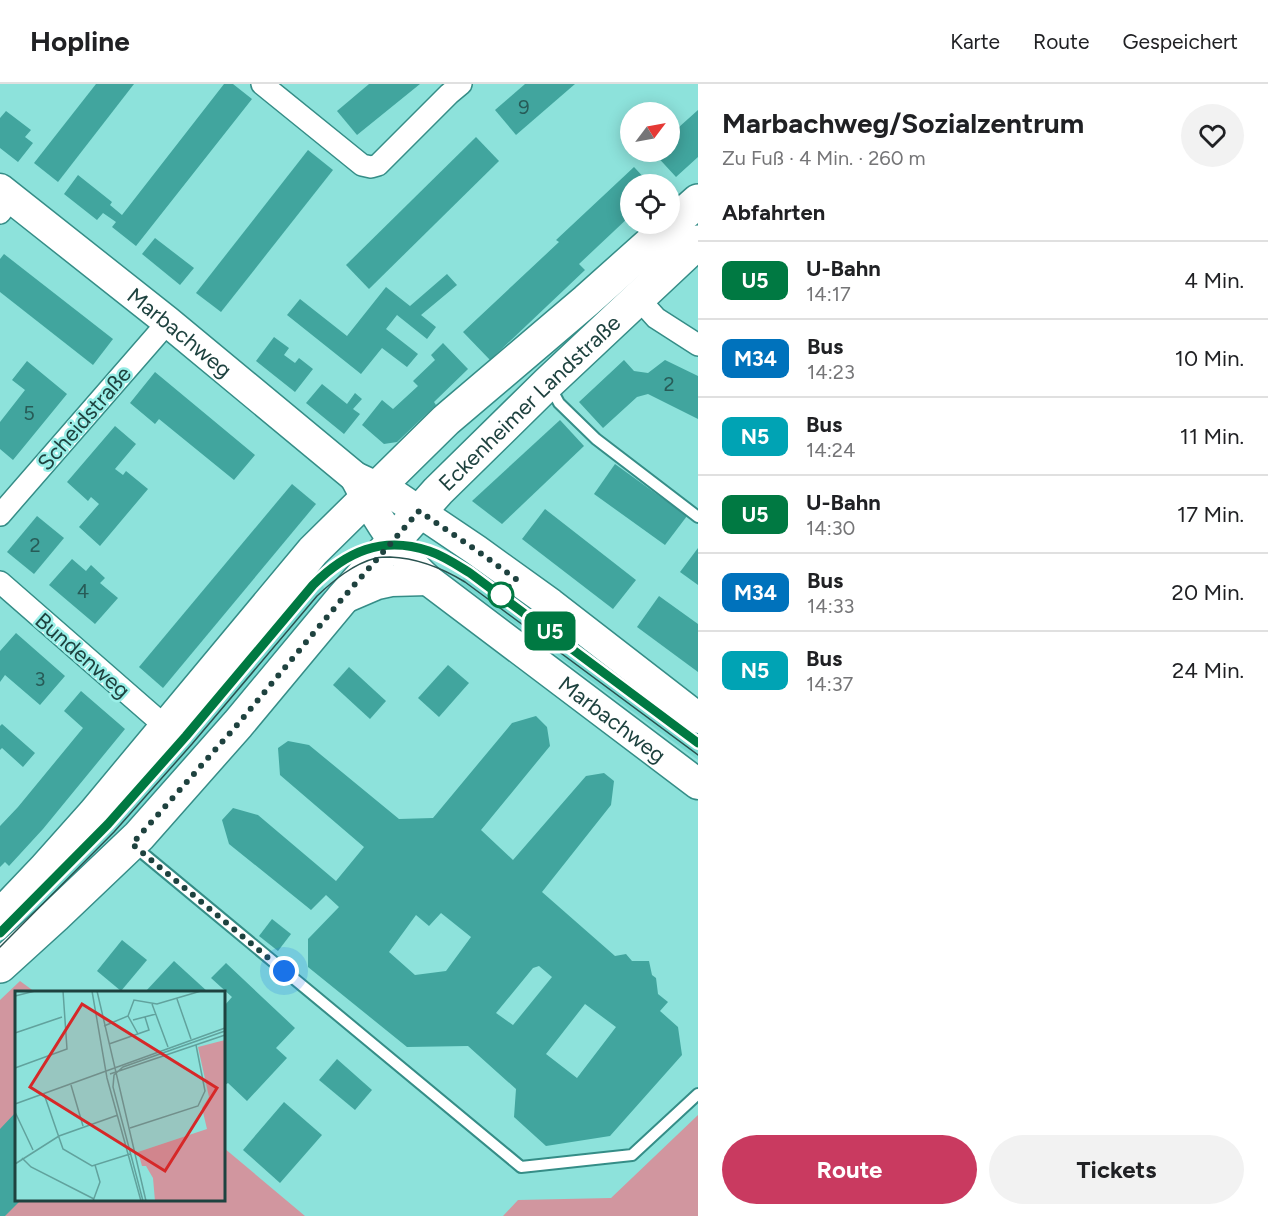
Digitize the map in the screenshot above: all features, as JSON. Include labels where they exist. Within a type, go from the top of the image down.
[{"type":"main road","name":"Marbachweg","points":[[4,200],[168,322],[370,505],[410,563],[428,580],[698,784]]},
{"type":"main road","name":"Eckenheimer Landstraße","points":[[0,916],[94,814],[313,551],[370,505],[446,420],[698,201]]},
{"type":"main road","name":"Eckenheimer Landstraße","points":[[370,505],[419,511],[548,383],[698,242]]},
{"type":"main road","points":[[639,298],[638,273],[646,248]]},
{"type":"main road","name":"Marbachweg","points":[[370,505],[396,496],[551,604],[698,718]]},
{"type":"main road","name":"Eckenheimer Landstraße","points":[[7,954],[132,844],[238,724],[342,599],[370,505]]},
{"type":"main road","points":[[342,599],[377,584],[391,581],[428,580]]},
{"type":"street","points":[[262,84],[362,165],[371,167],[378,165],[461,84]]},
{"type":"street","points":[[639,298],[656,318],[698,345]]},
{"type":"street","name":"Scheidstraße","points":[[0,514],[168,322]]},
{"type":"street","name":"Bundenweg","points":[[0,582],[166,727]]},
{"type":"lane","points":[[548,383],[559,403],[596,439],[698,517]]},
{"type":"lane","points":[[132,844],[521,1167],[632,1155],[698,1094]]},
{"type":"shaded area","points":[[314,565],[326,593],[185,760],[30,927],[16,911]]},
{"type":"shaded area","points":[[472,566],[536,615],[534,617],[698,741],[698,760],[460,583]]},
{"type":"shaded area","points":[[20,981],[34,991],[15,991],[15,1201],[225,1201],[225,1149],[305,1216],[0,1216],[0,1000]]},
{"type":"shaded area","points":[[698,1115],[698,1216],[503,1216],[518,1200],[611,1198]]},
{"type":"building","points":[[96,84],[134,84],[58,182],[34,163]]},
{"type":"building","points":[[224,84],[233,84],[252,99],[136,246],[112,227],[116,222],[103,213],[97,220],[64,194],[78,175],[112,202],[110,205],[122,215]]},
{"type":"building","points":[[369,84],[420,84],[357,135],[337,111]]},
{"type":"building","points":[[525,84],[575,84],[516,135],[495,110]]},
{"type":"building","points":[[698,110],[698,157],[679,174],[673,174],[662,162],[680,162],[680,126]]},
{"type":"building","points":[[6,111],[31,130],[25,137],[33,143],[18,162],[0,148],[0,118]]},
{"type":"building","points":[[476,137],[499,161],[369,289],[346,265]]},
{"type":"building","points":[[308,150],[333,170],[221,312],[196,293]]},
{"type":"building","points":[[634,167],[641,174],[627,174]]},
{"type":"building","points":[[620,180],[620,225],[579,264],[585,270],[490,360],[463,332],[559,242],[556,240]]},
{"type":"building","points":[[155,238],[194,268],[180,285],[142,254]]},
{"type":"building","points":[[4,254],[113,339],[93,365],[0,292],[0,259]]},
{"type":"building","points":[[447,274],[457,285],[421,315],[436,327],[427,339],[397,315],[386,329],[418,354],[407,367],[382,348],[361,374],[287,315],[300,299],[347,336],[386,287],[410,306]]},
{"type":"building","points":[[274,337],[289,348],[284,355],[295,363],[299,358],[313,369],[295,392],[256,361]]},
{"type":"building","points":[[443,343],[468,369],[434,402],[436,405],[397,442],[384,444],[362,425],[382,400],[393,409],[418,386],[413,381],[435,360],[431,355]]},
{"type":"building","points":[[624,360],[634,371],[648,373],[665,360],[698,376],[698,419],[648,394],[637,397],[603,428],[579,402]]},
{"type":"building","points":[[27,361],[67,394],[13,460],[0,449],[0,422],[25,390],[12,380]]},
{"type":"building","points":[[155,372],[255,455],[234,480],[159,419],[155,424],[130,403]]},
{"type":"building","points":[[322,384],[347,404],[355,393],[362,399],[353,409],[360,414],[344,434],[306,403]]},
{"type":"building","points":[[560,420],[584,446],[502,524],[472,501]]},
{"type":"building","points":[[115,426],[136,444],[115,469],[123,475],[126,471],[148,489],[100,546],[79,527],[99,504],[91,497],[88,501],[67,482]]},
{"type":"building","points":[[615,464],[687,516],[665,545],[594,494]]},
{"type":"building","points":[[292,484],[316,504],[163,688],[139,667]]},
{"type":"building","points":[[545,509],[636,580],[613,609],[522,539]]},
{"type":"building","points":[[37,516],[64,538],[34,574],[7,552]]},
{"type":"building","points":[[698,548],[698,585],[680,572]]},
{"type":"building","points":[[72,559],[86,571],[91,565],[105,578],[100,583],[118,598],[95,624],[49,585]]},
{"type":"building","points":[[659,596],[698,624],[698,672],[637,627]]},
{"type":"building","points":[[16,633],[65,676],[40,705],[5,675],[0,682],[0,651]]},
{"type":"building","points":[[448,665],[469,683],[439,717],[418,698]]},
{"type":"building","points":[[349,667],[386,701],[370,719],[333,685]]},
{"type":"building","points":[[81,691],[125,729],[43,829],[9,866],[5,862],[0,867],[0,826],[83,728],[64,711]]},
{"type":"building","points":[[536,716],[547,727],[550,746],[481,830],[513,860],[586,776],[604,773],[614,781],[611,805],[542,892],[615,956],[626,954],[632,961],[649,961],[652,975],[656,978],[658,994],[668,1002],[660,1011],[678,1027],[682,1055],[610,1136],[546,1146],[514,1117],[516,1089],[468,1046],[407,1047],[308,967],[308,939],[339,907],[326,895],[311,910],[229,844],[222,820],[233,808],[258,815],[336,881],[364,847],[280,775],[278,748],[288,741],[309,745],[399,819],[433,818],[512,723]],"holes":[[[441,913],[471,937],[446,971],[415,975],[389,952],[416,915],[429,926]],[[539,966],[552,977],[513,1025],[496,1013],[533,968]],[[585,1004],[616,1027],[577,1078],[546,1054]]]},
{"type":"building","points":[[2,724],[35,753],[23,767],[2,748],[0,750],[0,726]]},
{"type":"building","points":[[272,919],[291,934],[278,951],[259,936]]},
{"type":"building","points":[[122,940],[147,960],[121,991],[97,971]]},
{"type":"building","points":[[174,961],[207,991],[146,991]]},
{"type":"building","points":[[226,963],[295,1028],[276,1048],[287,1058],[247,1101],[228,1083],[225,1085],[225,1005],[232,997],[211,978]]},
{"type":"building","points":[[337,1059],[372,1090],[355,1110],[319,1080]]},
{"type":"building","points":[[284,1102],[322,1135],[280,1183],[243,1150]]},
{"type":"building","points":[[15,1113],[15,1201],[20,1201],[5,1216],[0,1216],[0,1129]]},
{"type":"tram line","points":[[0,933],[108,824],[186,737],[313,585],[338,564],[352,556],[380,546],[412,547],[435,553],[470,573],[698,743]]},
{"type":"tram line","points":[[0,947],[114,832],[317,596],[352,568],[376,558],[400,558],[420,562],[439,568],[465,582],[698,755]]},
{"type":"metro line","name":"U5","points":[[0,933],[108,824],[186,736],[313,585],[340,561],[377,546],[398,545],[430,551],[470,573],[698,743]]},
{"type":"route","points":[[284,971],[132,844],[238,724],[419,511],[516,579],[501,595]]}]
